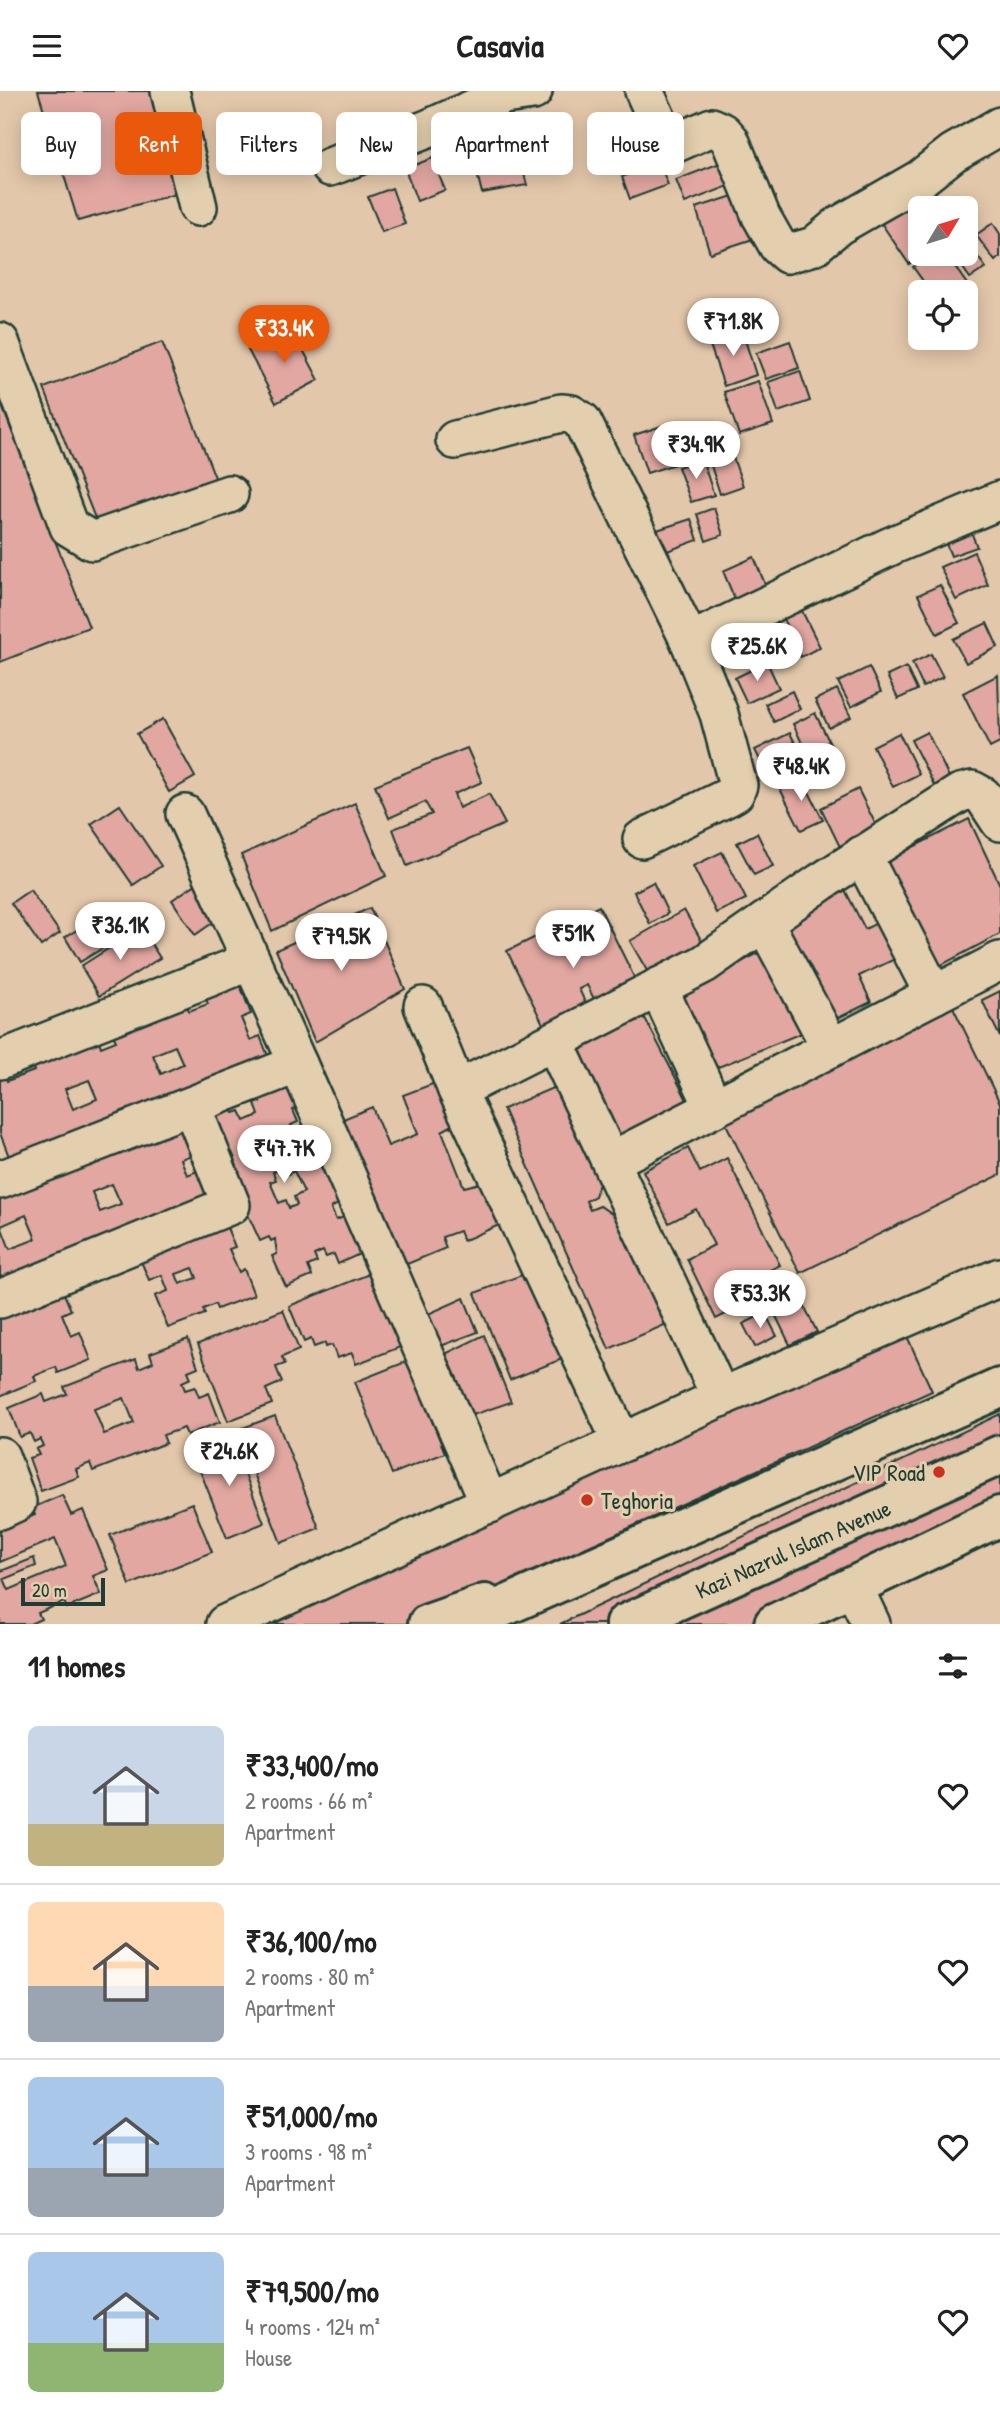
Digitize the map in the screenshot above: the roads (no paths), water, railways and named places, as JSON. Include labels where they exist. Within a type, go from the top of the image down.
[{"type":"main road","points":[[464,1624],[1000,1388]]},
{"type":"main road","name":"Kazi Nazrul Islam Avenue","points":[[625,1624],[1000,1455]]},
{"type":"main road","points":[[774,1624],[1000,1516]]},
{"type":"main road","points":[[428,1624],[535,1591]]},
{"type":"street","points":[[170,91],[198,207]]},
{"type":"street","points":[[330,167],[430,128],[504,95],[533,91]]},
{"type":"street","points":[[644,91],[669,146],[712,127],[723,132],[730,141],[765,224],[778,246],[788,254],[814,246],[838,226],[920,179],[953,153],[1000,127]]},
{"type":"street","points":[[0,342],[69,527],[92,541],[229,494]]},
{"type":"street","points":[[455,440],[561,413],[571,414],[582,421],[690,642],[719,714],[738,785],[735,793],[728,797],[642,839]]},
{"type":"street","points":[[690,642],[891,546],[1000,499]]},
{"type":"street","points":[[457,1090],[704,964],[862,855],[960,793],[972,790],[983,796],[1000,822]]},
{"type":"street","points":[[185,814],[298,1064],[490,1504]]},
{"type":"street","points":[[862,855],[934,995]]},
{"type":"street","points":[[764,922],[831,1048]]},
{"type":"street","points":[[0,1059],[251,961]]},
{"type":"street","points":[[611,1161],[1000,961]]},
{"type":"street","points":[[658,988],[714,1108]]},
{"type":"street","points":[[423,1006],[457,1090],[622,1443]]},
{"type":"street","points":[[554,1041],[721,1398]]},
{"type":"street","points":[[1,1177],[192,1107],[298,1064]]},
{"type":"street","points":[[0,1299],[231,1205],[192,1107]]},
{"type":"street","points":[[225,1624],[721,1398],[1000,1277]]},
{"type":"street","points":[[0,1456],[17,1502],[0,1510]]},
{"type":"street","points":[[853,1586],[871,1624]]},
{"type":"place","name":"VIP Road","points":[[939,1472]]},
{"type":"place","name":"Teghoria","points":[[587,1500]]}]
